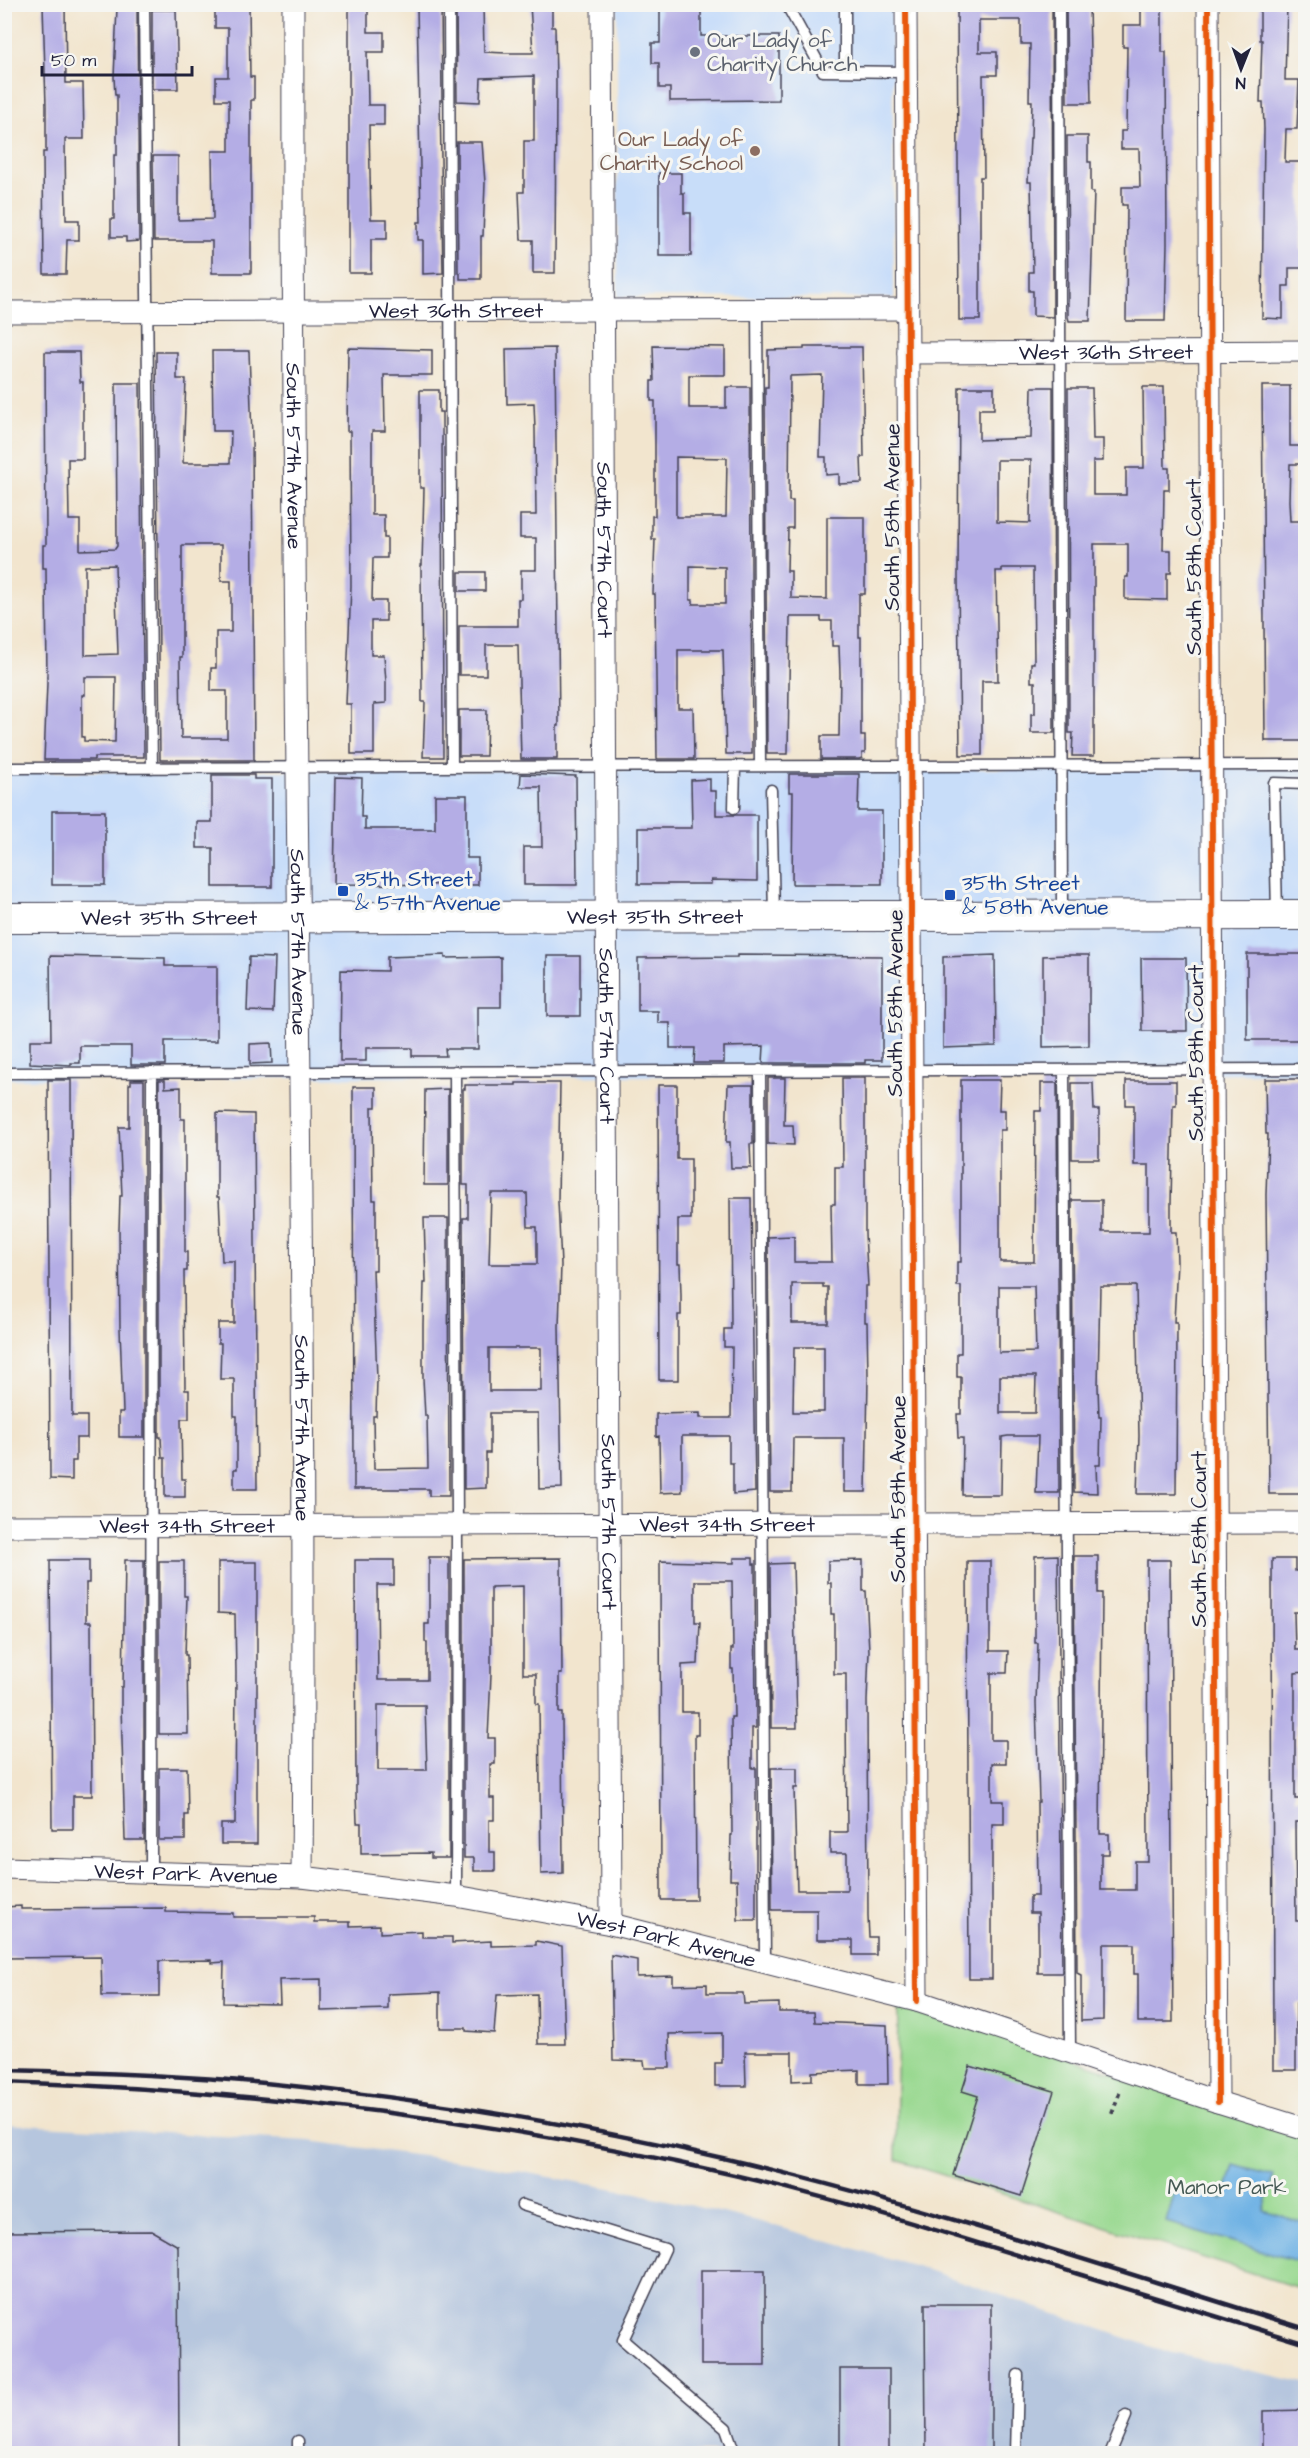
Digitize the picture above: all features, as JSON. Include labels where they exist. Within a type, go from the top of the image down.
[{"type":"street","name":"South 57th Avenue","points":[[293,4],[292,311],[301,1072],[302,1877]]},
{"type":"street","name":"South 57th Court","points":[[602,4],[611,1924]]},
{"type":"street","name":"South 58th Avenue","points":[[906,4],[917,2001]]},
{"type":"street","name":"South 58th Court","points":[[1208,4],[1218,2102]]},
{"type":"street","name":"West 36th Street","points":[[4,312],[907,309]]},
{"type":"street","name":"West 36th Street","points":[[908,353],[1305,351]]},
{"type":"street","name":"West 35th Street","points":[[4,918],[1291,915]]},
{"type":"street","name":"West 34th Street","points":[[4,1526],[1305,1523]]},
{"type":"street","name":"West Park Avenue","points":[[4,1868],[302,1877],[456,1896],[611,1924],[917,2001],[1305,2129]]},
{"type":"lane","points":[[144,4],[152,768]]},
{"type":"lane","points":[[449,4],[452,767]]},
{"type":"lane","points":[[784,4],[789,9],[823,71],[906,72]]},
{"type":"lane","points":[[845,4],[845,71]]},
{"type":"lane","points":[[1059,4],[1062,916]]},
{"type":"lane","points":[[757,309],[760,766]]},
{"type":"lane","points":[[4,768],[1305,765]]},
{"type":"lane","points":[[734,808],[735,766]]},
{"type":"lane","points":[[1291,915],[1274,783],[1305,784]]},
{"type":"lane","points":[[771,790],[774,916]]},
{"type":"lane","points":[[4,1073],[1305,1069]]},
{"type":"lane","points":[[760,1070],[765,1963]]},
{"type":"lane","points":[[1064,1070],[1070,2052]]},
{"type":"lane","points":[[455,1071],[458,1525],[456,1896]]},
{"type":"lane","points":[[151,1871],[152,1072]]},
{"type":"lane","points":[[522,2205],[665,2249],[623,2340],[726,2428],[735,2454]]},
{"type":"lane","points":[[1016,2454],[1018,2374]]},
{"type":"lane","points":[[1110,2454],[1126,2416]]},
{"type":"lane","points":[[298,2441],[298,2454]]},
{"type":"path","points":[[1112,2114],[1120,2091]]},
{"type":"shaded area","name":"Our Lady of Charity School","points":[[617,5],[892,5],[894,298],[618,297]]},
{"type":"shaded area","points":[[1305,768],[1305,1073],[5,1079],[4,772]]},
{"type":"shaded area","points":[[4,2124],[309,2141],[468,2162],[637,2193],[761,2222],[919,2267],[1164,2351],[1305,2383],[1305,2453],[5,2453]]},
{"type":"green space","name":"Manor Park","points":[[898,2004],[1305,2134],[1305,2290],[896,2160]]},
{"type":"water","points":[[1234,2165],[1274,2176],[1264,2211],[1305,2223],[1305,2233],[1297,2261],[1166,2222],[1177,2185],[1224,2199]]},
{"type":"building","points":[[215,4],[249,4],[250,77],[254,77],[254,100],[251,100],[251,273],[212,273],[212,241],[154,241],[153,156],[178,156],[178,220],[213,219],[212,151],[229,151],[229,100],[216,100],[216,77],[228,77],[228,28],[215,28]]},
{"type":"building","points":[[349,4],[368,4],[368,32],[384,32],[384,52],[367,52],[368,105],[384,105],[384,125],[369,125],[371,219],[387,219],[387,239],[371,239],[371,273],[349,273]]},
{"type":"building","points":[[441,4],[443,273],[423,274],[423,240],[418,240],[418,222],[421,222],[417,5]]},
{"type":"building","points":[[456,4],[483,4],[484,52],[533,53],[530,4],[552,4],[552,27],[555,27],[556,84],[555,273],[533,273],[533,240],[521,240],[519,192],[524,192],[524,141],[534,141],[534,76],[481,78],[480,102],[457,101]]},
{"type":"building","points":[[660,4],[701,4],[701,36],[779,36],[779,100],[670,101],[670,88],[659,88],[659,63],[652,63],[652,43],[660,43]]},
{"type":"building","points":[[957,4],[1052,4],[1053,317],[1033,316],[1033,291],[1029,291],[1029,272],[1033,272],[1031,182],[1028,182],[1032,101],[1029,101],[1030,44],[1021,44],[1021,20],[979,20],[979,52],[997,52],[997,75],[983,75],[984,177],[980,177],[980,320],[959,320]]},
{"type":"building","points":[[1066,4],[1089,4],[1091,103],[1067,103]]},
{"type":"building","points":[[1141,4],[1162,4],[1162,52],[1166,52],[1165,321],[1126,321],[1127,205],[1122,205],[1122,187],[1140,187],[1139,149],[1121,149],[1121,131],[1126,131],[1127,47],[1123,47],[1123,25],[1141,25]]},
{"type":"building","points":[[1260,4],[1287,5],[1285,80],[1299,80],[1297,129],[1286,129],[1285,162],[1301,162],[1301,250],[1305,250],[1305,268],[1289,268],[1289,286],[1283,286],[1283,319],[1262,318],[1264,129],[1263,102],[1260,102],[1262,40],[1260,40]]},
{"type":"building","points":[[43,5],[65,5],[66,83],[83,83],[84,139],[65,139],[66,220],[79,220],[79,240],[67,240],[66,274],[44,274],[43,152],[46,152],[46,106]]},
{"type":"building","points":[[137,7],[139,241],[126,242],[126,237],[111,237],[111,219],[114,219],[114,155],[117,155],[117,95],[115,95],[114,77],[117,8]]},
{"type":"building","points":[[152,10],[176,10],[178,89],[152,89]]},
{"type":"building","points":[[1067,136],[1088,136],[1091,192],[1094,192],[1090,321],[1069,321],[1068,317]]},
{"type":"building","points":[[457,142],[482,142],[485,183],[481,279],[460,279],[460,273],[458,273]]},
{"type":"building","points":[[659,173],[681,173],[684,213],[691,213],[691,256],[659,256]]},
{"type":"building","points":[[653,346],[725,347],[725,375],[689,375],[689,408],[726,408],[726,387],[750,387],[752,754],[726,754],[723,650],[678,650],[678,708],[693,708],[694,759],[657,759],[655,594],[653,594],[655,539],[652,539],[652,516],[655,516],[655,401],[651,401],[651,381],[654,381]],"holes":[[[676,457],[727,458],[726,517],[676,517]],[[690,566],[725,567],[725,604],[693,604],[693,600],[690,600]]]},
{"type":"building","points":[[804,347],[862,347],[864,457],[861,457],[862,483],[839,484],[839,474],[826,475],[826,457],[820,457],[822,375],[790,376],[789,501],[793,501],[793,528],[788,528],[787,571],[791,571],[791,598],[827,599],[827,517],[865,517],[865,594],[859,594],[859,637],[861,637],[861,736],[865,736],[865,753],[862,753],[862,758],[859,759],[821,759],[821,736],[839,736],[840,674],[839,646],[832,646],[832,621],[821,621],[821,617],[790,617],[788,754],[767,754],[765,387],[768,387],[768,350],[804,349]]},
{"type":"building","points":[[348,348],[432,350],[432,375],[384,375],[385,431],[372,431],[372,515],[384,515],[384,538],[387,538],[387,558],[373,558],[372,601],[386,601],[386,621],[371,621],[371,655],[384,655],[386,682],[386,703],[374,704],[374,754],[351,754],[351,704],[346,704],[351,586],[350,431],[347,431]]},
{"type":"building","points":[[555,348],[559,726],[557,726],[557,759],[521,759],[518,645],[486,645],[486,675],[459,675],[459,626],[518,626],[521,570],[536,570],[536,538],[520,538],[520,515],[536,515],[534,403],[507,404],[506,349]]},
{"type":"building","points":[[212,351],[249,351],[252,437],[254,760],[160,760],[156,352],[177,352],[177,379],[186,379],[183,463],[230,463],[231,431],[213,431]],"holes":[[[182,545],[221,545],[221,581],[231,581],[231,632],[216,632],[216,668],[211,668],[211,691],[227,691],[227,738],[181,738]]]},
{"type":"building","points":[[45,352],[79,352],[80,382],[83,382],[83,459],[68,459],[69,520],[80,520],[80,550],[115,549],[117,546],[116,383],[140,383],[144,757],[44,760],[47,683],[46,568],[43,568],[43,545],[46,545]],"holes":[[[115,565],[118,654],[85,655],[85,566]],[[85,677],[116,677],[115,742],[84,741],[82,737],[82,695],[85,695]]]},
{"type":"building","points":[[1262,386],[1290,386],[1290,446],[1303,446],[1303,464],[1290,464],[1289,501],[1290,521],[1303,521],[1304,741],[1265,741]]},
{"type":"building","points":[[959,387],[994,387],[994,409],[979,409],[979,440],[1031,438],[1032,387],[1053,387],[1054,733],[1031,733],[1031,714],[1035,714],[1035,682],[1031,682],[1031,663],[1034,663],[1033,568],[1002,568],[1002,571],[996,571],[998,681],[982,681],[982,755],[960,755]],"holes":[[[997,460],[1031,460],[1030,523],[997,522]]]},
{"type":"building","points":[[1143,387],[1164,387],[1165,468],[1169,468],[1169,490],[1164,490],[1163,550],[1171,550],[1171,573],[1167,573],[1167,600],[1125,599],[1128,544],[1094,544],[1094,756],[1072,756],[1073,733],[1069,733],[1068,388],[1092,388],[1093,439],[1103,439],[1103,461],[1093,461],[1093,495],[1126,495],[1126,468],[1144,468]]},
{"type":"building","points":[[420,390],[439,390],[439,412],[442,412],[443,757],[423,757],[425,702],[422,702],[421,565],[424,488],[420,488]]},
{"type":"building","points":[[459,572],[485,572],[485,591],[459,591]]},
{"type":"building","points":[[459,710],[487,710],[486,756],[459,756]]},
{"type":"building","points":[[521,774],[576,776],[577,885],[524,885],[524,847],[542,847],[541,787],[520,787]]},
{"type":"building","points":[[789,774],[859,774],[858,811],[882,811],[882,884],[792,884],[793,792],[789,792]]},
{"type":"building","points":[[212,775],[254,775],[254,779],[272,779],[272,887],[213,887],[213,848],[197,848],[197,822],[212,822]]},
{"type":"building","points":[[336,777],[362,778],[361,817],[365,817],[365,829],[435,829],[435,795],[467,795],[467,858],[478,858],[478,885],[334,884]]},
{"type":"building","points":[[710,779],[710,791],[716,791],[716,815],[757,815],[757,881],[711,880],[711,884],[638,884],[638,828],[692,828],[691,780]]},
{"type":"building","points":[[52,811],[105,811],[105,885],[52,885]]},
{"type":"building","points":[[1247,954],[1305,954],[1305,1040],[1247,1040]]},
{"type":"building","points":[[445,955],[445,958],[501,957],[501,1007],[478,1007],[478,1049],[445,1049],[446,1056],[412,1056],[412,1048],[366,1048],[366,1061],[340,1061],[341,970],[387,971],[387,957]]},
{"type":"building","points":[[737,955],[882,956],[882,1060],[865,1060],[865,1063],[763,1063],[764,1046],[724,1047],[724,1063],[694,1063],[695,1048],[670,1048],[670,1023],[658,1023],[658,1011],[638,1011],[638,958],[737,957]]},
{"type":"building","points":[[995,955],[996,1046],[943,1048],[943,957]]},
{"type":"building","points":[[1089,955],[1089,1046],[1043,1047],[1043,956]]},
{"type":"building","points":[[50,956],[165,958],[165,966],[217,966],[217,1041],[165,1041],[165,1065],[131,1065],[131,1046],[80,1046],[80,1063],[71,1063],[71,1065],[30,1063],[30,1040],[51,1040]]},
{"type":"building","points":[[547,956],[580,956],[580,1016],[547,1016]]},
{"type":"building","points":[[249,957],[275,958],[273,1012],[247,1011]]},
{"type":"building","points":[[1141,958],[1186,958],[1187,1031],[1142,1031]]},
{"type":"building","points":[[271,1043],[272,1063],[250,1064],[250,1044]]},
{"type":"building","points":[[768,1078],[785,1078],[784,1125],[793,1125],[794,1145],[768,1144]]},
{"type":"building","points":[[842,1078],[865,1078],[865,1234],[868,1286],[865,1286],[868,1376],[866,1492],[844,1492],[844,1438],[793,1438],[792,1492],[770,1492],[768,1237],[794,1236],[794,1262],[832,1262],[831,1204],[835,1204],[835,1167],[843,1167]],"holes":[[[792,1284],[823,1284],[823,1287],[828,1287],[828,1323],[792,1323]],[[794,1347],[824,1347],[824,1412],[793,1412]]]},
{"type":"building","points":[[1265,1079],[1304,1079],[1305,1494],[1269,1494],[1266,1195],[1268,1134],[1266,1134]]},
{"type":"building","points":[[48,1080],[71,1080],[72,1416],[87,1416],[87,1438],[76,1438],[76,1461],[72,1461],[72,1480],[50,1479]]},
{"type":"building","points":[[131,1080],[144,1080],[144,1437],[119,1437],[119,1412],[123,1412],[119,1230],[120,1196],[122,1196],[119,1127],[129,1127],[129,1084]]},
{"type":"building","points":[[159,1080],[165,1080],[165,1088],[181,1087],[181,1119],[185,1119],[187,1271],[184,1271],[185,1390],[189,1390],[189,1419],[181,1419],[182,1479],[185,1479],[185,1497],[165,1497],[165,1458],[162,1458],[161,1437],[159,1437]]},
{"type":"building","points":[[961,1080],[1000,1080],[999,1110],[1005,1110],[1005,1130],[1000,1130],[1000,1262],[1034,1262],[1035,1111],[1041,1111],[1041,1083],[1057,1083],[1059,1493],[1036,1493],[1038,1436],[1008,1436],[1002,1437],[1001,1495],[962,1495],[963,1438],[958,1438],[957,1414],[961,1414],[961,1377],[957,1377],[957,1353],[961,1353],[961,1286],[957,1286],[957,1262],[961,1262]],"holes":[[[999,1286],[1034,1286],[1036,1352],[999,1353]],[[1000,1376],[1036,1376],[1035,1413],[1000,1413]]]},
{"type":"building","points":[[1126,1081],[1176,1081],[1176,1105],[1173,1105],[1171,1232],[1176,1232],[1177,1262],[1174,1322],[1177,1322],[1176,1494],[1137,1494],[1139,1436],[1136,1286],[1100,1286],[1098,1386],[1099,1417],[1101,1417],[1100,1465],[1096,1465],[1097,1493],[1074,1492],[1072,1200],[1102,1200],[1102,1232],[1149,1232],[1149,1165],[1134,1165],[1134,1105],[1126,1105]]},
{"type":"building","points":[[516,1083],[560,1083],[558,1201],[561,1265],[559,1327],[562,1488],[539,1489],[538,1413],[490,1413],[490,1453],[486,1453],[486,1488],[464,1489],[463,1218],[468,1218],[468,1185],[463,1185],[463,1089],[465,1085],[516,1085]],"holes":[[[491,1193],[527,1193],[528,1227],[537,1227],[537,1264],[489,1264]],[[489,1348],[541,1348],[541,1391],[489,1391]]]},
{"type":"building","points":[[1072,1083],[1093,1083],[1094,1110],[1099,1110],[1099,1159],[1072,1159]]},
{"type":"building","points":[[658,1085],[677,1085],[677,1159],[691,1159],[691,1219],[678,1219],[681,1315],[678,1315],[678,1380],[659,1380]]},
{"type":"building","points":[[728,1085],[753,1085],[751,1168],[731,1168],[730,1142],[726,1142]]},
{"type":"building","points":[[353,1087],[376,1087],[376,1107],[372,1107],[373,1200],[376,1200],[376,1270],[373,1270],[377,1379],[376,1416],[373,1416],[374,1469],[428,1468],[427,1416],[425,1416],[423,1378],[424,1283],[426,1283],[424,1218],[448,1218],[449,1496],[429,1496],[429,1489],[354,1489]]},
{"type":"building","points":[[448,1089],[448,1185],[424,1185],[425,1090]]},
{"type":"building","points":[[217,1113],[254,1114],[257,1489],[234,1489],[234,1469],[237,1469],[237,1416],[234,1416],[234,1379],[220,1379],[221,1343],[218,1343],[218,1323],[234,1323],[234,1261],[222,1261],[219,1197],[217,1197]]},
{"type":"building","points":[[730,1198],[751,1198],[755,1492],[733,1494],[733,1463],[729,1463],[729,1436],[682,1436],[682,1492],[660,1493],[659,1436],[656,1437],[656,1414],[700,1413],[700,1418],[731,1418],[732,1347],[724,1347],[724,1329],[731,1329]]},
{"type":"building","points":[[1058,1555],[1062,1973],[1038,1973],[1038,1913],[1030,1913],[1030,1896],[1038,1896],[1037,1802],[1039,1802],[1036,1703],[1038,1643],[1035,1643],[1035,1556]]},
{"type":"building","points":[[1074,1556],[1098,1556],[1098,1593],[1102,1593],[1100,1834],[1109,1834],[1109,1854],[1101,1854],[1101,1890],[1135,1890],[1135,1861],[1148,1861],[1147,1560],[1170,1560],[1173,2022],[1138,2022],[1138,1974],[1134,1974],[1134,1944],[1103,1944],[1103,2020],[1081,2021],[1081,1975],[1077,1973]]},
{"type":"building","points":[[429,1557],[449,1557],[449,1858],[431,1858],[431,1853],[361,1854],[361,1823],[357,1823],[356,1793],[355,1560],[394,1560],[394,1585],[377,1585],[378,1680],[427,1680],[425,1624],[429,1624]],"holes":[[[378,1705],[425,1705],[427,1770],[378,1770]]]},
{"type":"building","points":[[561,1558],[562,1674],[559,1674],[559,1713],[562,1713],[563,1873],[541,1874],[539,1704],[536,1704],[536,1674],[523,1674],[523,1586],[491,1587],[488,1738],[495,1738],[495,1764],[490,1764],[490,1798],[494,1798],[494,1820],[489,1820],[489,1852],[495,1852],[495,1871],[474,1871],[474,1858],[464,1858],[464,1559]]},
{"type":"building","points":[[734,1558],[753,1558],[753,1564],[755,1564],[756,1728],[752,1728],[752,1768],[756,1768],[756,1920],[738,1920],[737,1880],[730,1880],[731,1717],[734,1717],[733,1669],[731,1669],[732,1581],[695,1581],[695,1622],[700,1622],[698,1664],[682,1665],[682,1712],[698,1712],[698,1735],[695,1735],[696,1900],[661,1900],[660,1561],[734,1563]]},
{"type":"building","points":[[1272,1559],[1295,1559],[1295,1571],[1305,1571],[1305,1612],[1294,1612],[1295,1650],[1305,1650],[1305,1672],[1295,1673],[1295,1799],[1301,1799],[1301,1822],[1295,1822],[1296,1921],[1305,1921],[1305,2003],[1296,2003],[1296,2070],[1273,2070]]},
{"type":"building","points":[[50,1560],[89,1560],[89,1583],[86,1583],[86,1622],[91,1622],[92,1796],[73,1796],[73,1829],[52,1829]]},
{"type":"building","points":[[125,1560],[144,1560],[144,1840],[125,1840],[121,1687],[123,1687]]},
{"type":"building","points":[[863,1560],[863,1591],[866,1591],[869,1651],[867,1701],[868,1917],[869,1937],[876,1937],[876,1955],[853,1955],[853,1940],[817,1940],[817,1910],[772,1910],[771,1768],[797,1768],[797,1788],[794,1788],[797,1890],[847,1890],[847,1853],[830,1853],[830,1832],[847,1832],[846,1674],[834,1674],[834,1614],[831,1614],[828,1561]]},
{"type":"building","points":[[159,1561],[184,1561],[184,1596],[187,1596],[185,1655],[187,1655],[188,1734],[159,1734]]},
{"type":"building","points":[[967,1561],[990,1561],[990,1651],[1008,1651],[1007,1673],[991,1673],[991,1740],[1006,1740],[1006,1763],[992,1763],[992,1801],[1004,1801],[1004,1824],[992,1824],[992,1979],[969,1979]]},
{"type":"building","points":[[218,1562],[257,1562],[257,1844],[221,1844],[221,1824],[235,1824],[236,1673],[235,1614],[218,1613]]},
{"type":"building","points":[[793,1563],[797,1728],[771,1728],[770,1564]]},
{"type":"building","points":[[159,1768],[187,1768],[188,1815],[185,1815],[185,1840],[159,1840]]},
{"type":"building","points":[[21,1906],[21,1909],[166,1908],[166,1912],[233,1913],[233,1917],[314,1917],[314,1922],[350,1922],[350,1926],[380,1925],[380,1933],[422,1931],[422,1937],[452,1937],[452,1943],[491,1941],[491,1946],[536,1945],[536,1941],[562,1946],[565,2044],[538,2044],[537,1994],[497,1995],[494,2033],[466,2031],[466,2028],[440,2028],[440,1992],[388,1994],[388,2009],[321,2011],[321,1979],[279,1980],[280,2004],[223,2003],[224,1962],[212,1963],[212,1960],[159,1961],[159,1996],[102,1996],[101,1957],[4,1958],[4,1907]]},
{"type":"building","points":[[611,1955],[637,1960],[637,1977],[673,1976],[673,1985],[707,1984],[707,1993],[743,1993],[744,2004],[779,2003],[779,2012],[814,2012],[815,2022],[887,2025],[888,2084],[859,2084],[859,2070],[812,2072],[812,2080],[792,2081],[792,2052],[745,2052],[746,2086],[715,2086],[715,2063],[722,2063],[722,2033],[669,2034],[670,2068],[645,2068],[644,2061],[613,2060]]},
{"type":"building","points":[[970,2066],[1054,2091],[1021,2196],[953,2175],[978,2096],[962,2091]]},
{"type":"building","points":[[152,2231],[178,2246],[179,2454],[4,2454],[4,2232]]},
{"type":"building","points":[[701,2270],[765,2270],[765,2365],[701,2365]]},
{"type":"building","points":[[925,2304],[991,2304],[991,2454],[926,2454]]},
{"type":"building","points":[[840,2369],[889,2369],[889,2450],[840,2450]]},
{"type":"building","points":[[1305,2410],[1305,2454],[1263,2454],[1263,2411]]},
{"type":"railway","points":[[4,2070],[168,2076],[323,2089],[439,2104],[613,2134],[800,2177],[946,2217],[1306,2329]]},
{"type":"railway","points":[[4,2082],[189,2092],[372,2110],[463,2123],[644,2155],[734,2175],[863,2209],[1306,2344]]},
{"type":"cycle path","points":[[906,4],[917,2001]]},
{"type":"cycle path","points":[[1208,4],[1218,2102]]},
{"type":"place","name":"Our Lady of Charity Church","points":[[695,52]]},
{"type":"place","name":"Our Lady of Charity School","points":[[755,151]]},
{"type":"place","name":"35th Street & 57th Avenue","points":[[343,891]]},
{"type":"place","name":"35th Street & 58th Avenue","points":[[950,895]]}]
